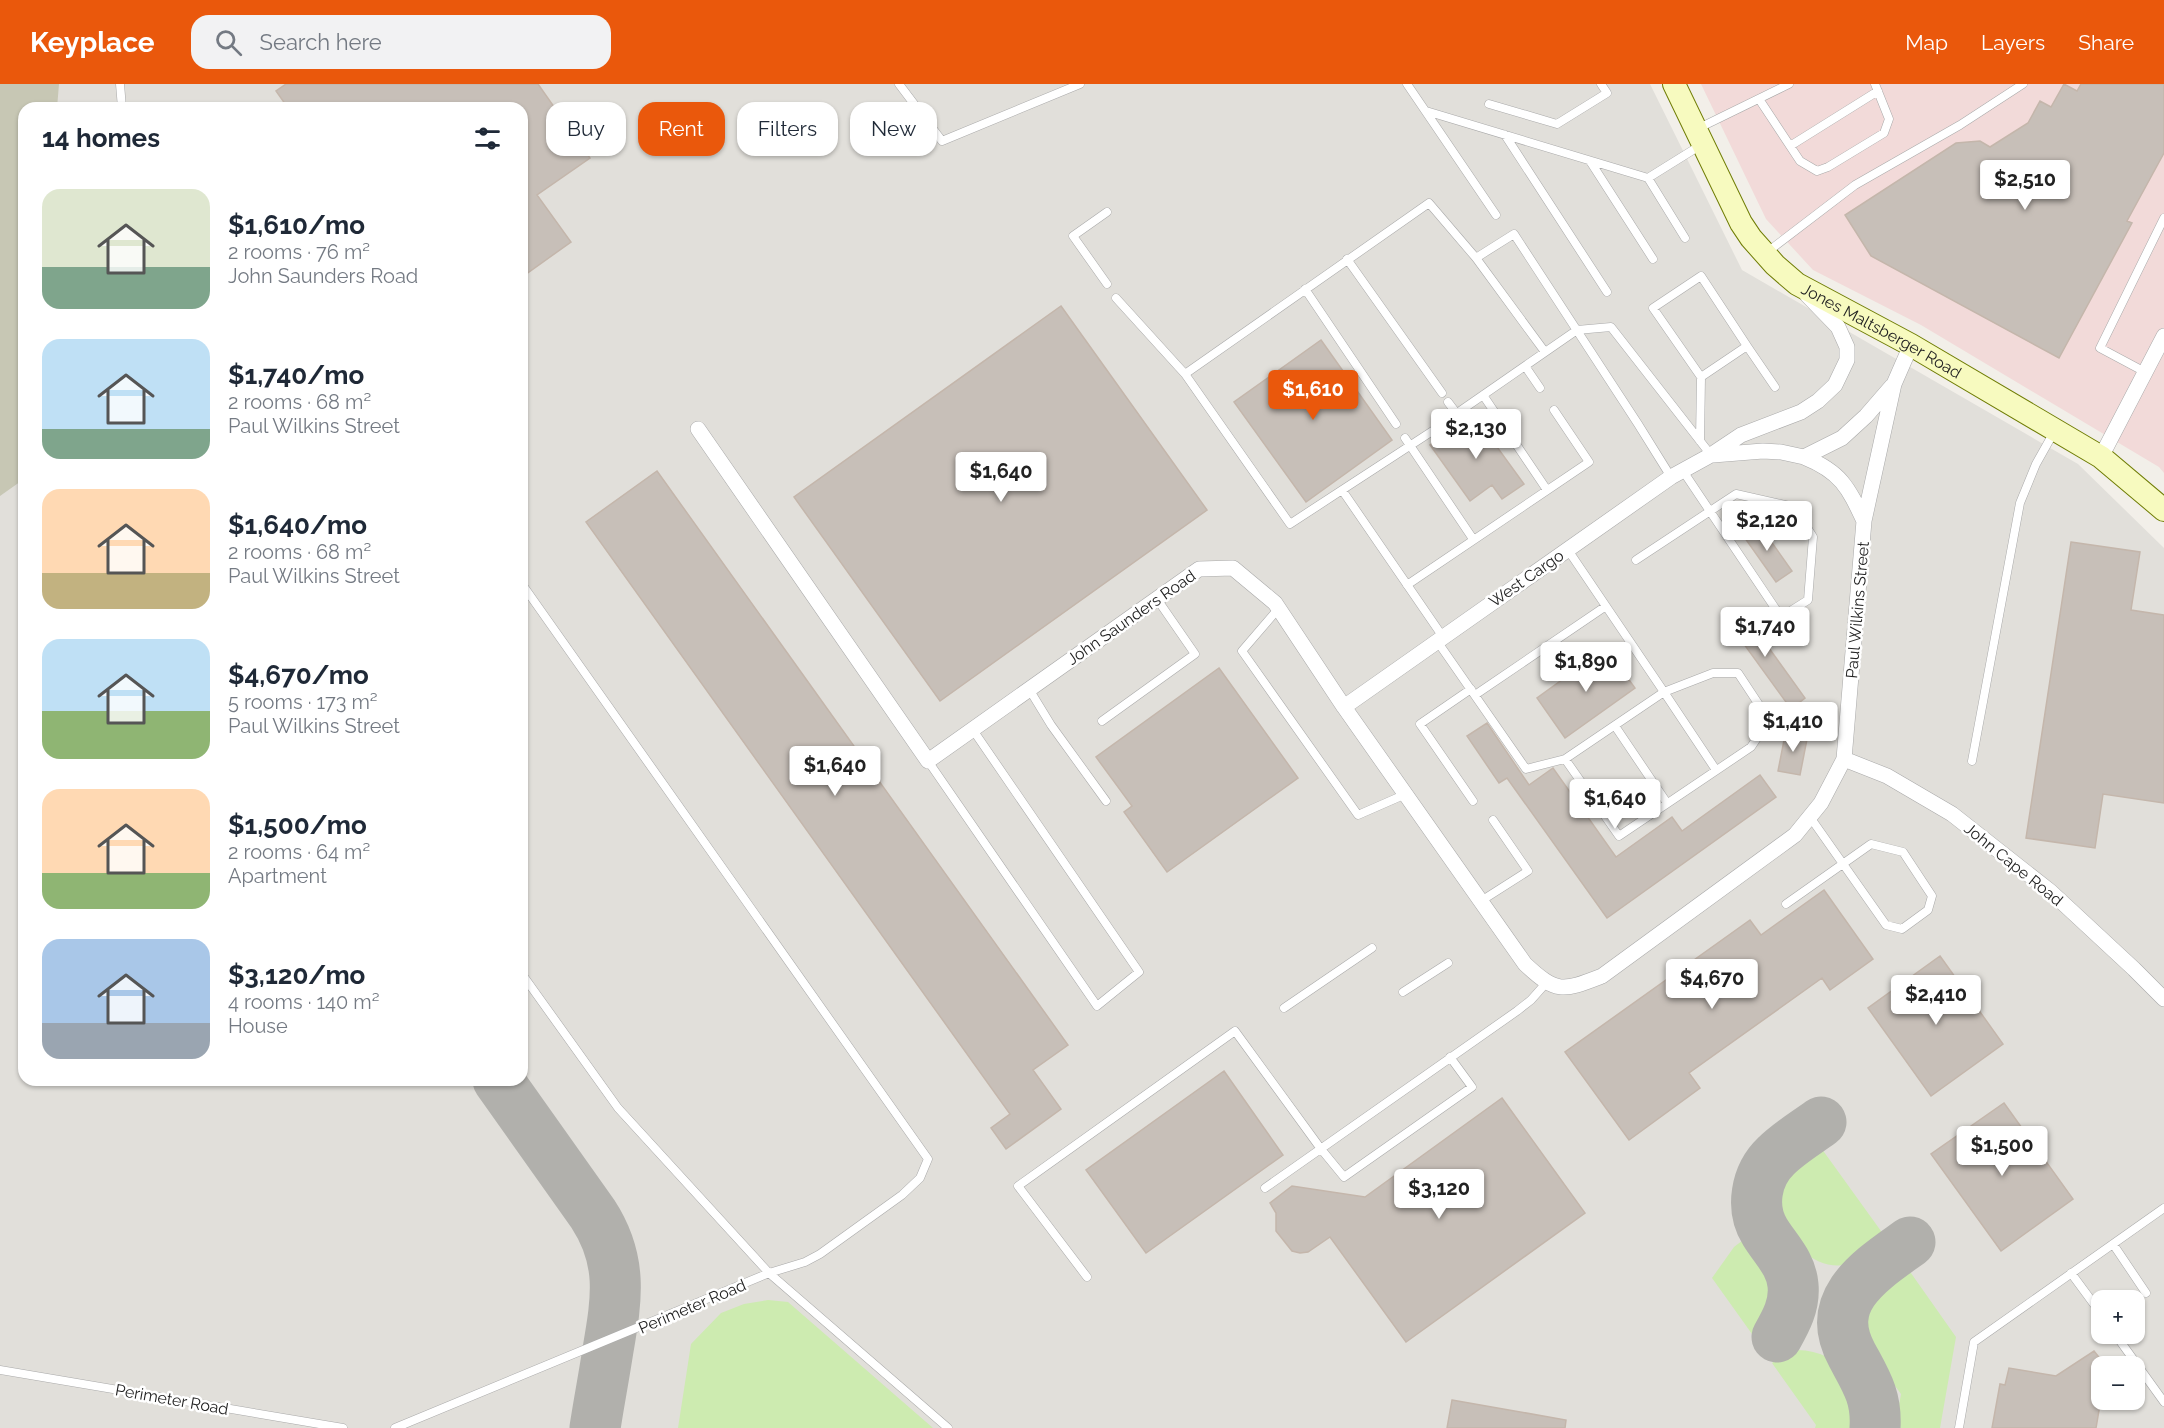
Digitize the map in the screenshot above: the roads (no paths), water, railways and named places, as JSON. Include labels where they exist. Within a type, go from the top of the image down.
[{"type":"street","name":"Jones Maltsberger Road","points":[[1674,84],[1742,222],[1751,238],[1775,265],[1797,284],[1911,345],[2101,457],[2164,510]]},
{"type":"street","name":"West Cargo","points":[[1344,707],[1677,474],[1741,435],[1801,412],[1818,401],[1835,385],[1847,360],[1847,347],[1838,327],[1797,284]]},
{"type":"street","points":[[2101,457],[2164,337]]},
{"type":"street","name":"Paul Wilkins Street","points":[[1553,985],[1573,987],[1602,976],[1795,835],[1821,803],[1844,759],[1864,521],[1894,384],[1911,345]]},
{"type":"street","points":[[1804,457],[1842,438],[1866,416],[1894,384]]},
{"type":"street","points":[[698,429],[928,761]]},
{"type":"street","name":"West Cargo","points":[[1711,455],[1781,452],[1804,457],[1824,465],[1840,478],[1851,492],[1864,521]]},
{"type":"street","name":"John Saunders Road","points":[[928,761],[1199,569],[1233,568],[1279,608],[1344,707],[1525,964],[1553,985]]},
{"type":"street","name":"John Cape Road","points":[[1844,759],[1887,776],[1952,814],[2051,892],[2164,999]]},
{"type":"lane","points":[[120,84],[122,102]]},
{"type":"lane","points":[[899,84],[942,141],[1080,84]]},
{"type":"lane","points":[[1407,84],[1496,215]]},
{"type":"lane","points":[[1488,104],[1557,124],[1606,93],[1601,84]]},
{"type":"lane","points":[[1648,178],[1699,137],[1759,99],[1789,84]]},
{"type":"lane","points":[[1765,254],[1856,185],[1960,125],[2023,84]]},
{"type":"lane","points":[[1759,99],[1790,146],[1800,161],[1817,171],[1828,167],[1884,133],[1889,119],[1877,88],[1790,146]]},
{"type":"lane","points":[[1426,111],[1648,178],[1685,238]]},
{"type":"lane","points":[[1504,135],[1607,292]]},
{"type":"lane","points":[[1590,161],[1653,259]]},
{"type":"lane","points":[[1185,374],[1429,203],[1476,258],[1545,352]]},
{"type":"lane","points":[[1107,212],[1073,236],[1107,284]]},
{"type":"lane","points":[[2145,372],[2100,348],[2164,218]]},
{"type":"lane","points":[[1476,258],[1514,234],[1577,330],[1677,474],[1710,511],[1781,617],[1808,600],[1813,537],[1794,507],[1736,494],[1710,511],[1636,560]]},
{"type":"lane","points":[[1347,260],[1442,393]]},
{"type":"lane","points":[[1700,441],[1701,377],[1653,308],[1701,276],[1774,387]]},
{"type":"lane","points":[[1305,289],[1396,424]]},
{"type":"lane","points":[[1116,298],[1185,374],[1290,524],[1434,430]]},
{"type":"lane","points":[[1448,402],[1454,416],[1577,330],[1611,327],[1711,455]]},
{"type":"lane","points":[[1701,377],[1747,346]]},
{"type":"lane","points":[[1525,366],[1540,388]]},
{"type":"lane","points":[[1484,395],[1547,490]]},
{"type":"lane","points":[[1407,585],[1589,462],[1554,410]]},
{"type":"lane","points":[[1972,761],[2020,503],[2036,464],[2055,430]]},
{"type":"lane","points":[[1405,438],[1473,540]]},
{"type":"lane","points":[[1342,490],[1407,585],[1473,692],[1526,769],[1565,759],[1664,692],[1713,673],[1738,673],[1769,720],[1751,747],[1618,836],[1565,759]]},
{"type":"lane","points":[[1567,549],[1716,770]]},
{"type":"lane","name":"Perimeter Road","points":[[395,1428],[769,1274],[805,1262],[820,1254],[902,1196],[920,1178],[928,1159],[528,592]]},
{"type":"lane","points":[[1102,721],[1195,654],[1157,599]]},
{"type":"lane","points":[[1473,801],[1420,724],[1606,606]]},
{"type":"lane","points":[[1279,608],[1242,651],[1358,815],[1406,795]]},
{"type":"lane","points":[[1029,690],[1051,725],[1106,801]]},
{"type":"lane","points":[[1615,726],[1667,803]]},
{"type":"lane","points":[[928,761],[1097,1006],[1138,972],[973,730]]},
{"type":"lane","points":[[1786,904],[1844,864],[1871,844],[1903,852],[1932,896],[1929,910],[1902,929],[1886,925],[1844,864],[1810,817]]},
{"type":"lane","points":[[1481,901],[1528,871],[1493,820]]},
{"type":"lane","points":[[1284,1008],[1372,948]]},
{"type":"lane","points":[[1403,992],[1448,963]]},
{"type":"lane","points":[[528,982],[618,1108],[769,1274],[948,1428]]},
{"type":"lane","points":[[1265,1188],[1553,985]]},
{"type":"lane","points":[[1087,1277],[1018,1186],[1235,1031],[1344,1177],[1472,1087],[1450,1057]]},
{"type":"lane","points":[[1959,1428],[1974,1342],[2164,1208]]},
{"type":"lane","points":[[2113,1244],[2146,1293]]},
{"type":"lane","points":[[2071,1274],[2091,1300]]},
{"type":"lane","points":[[2122,1344],[2164,1402]]},
{"type":"lane","name":"Perimeter Road","points":[[0,1370],[343,1428]]}]
